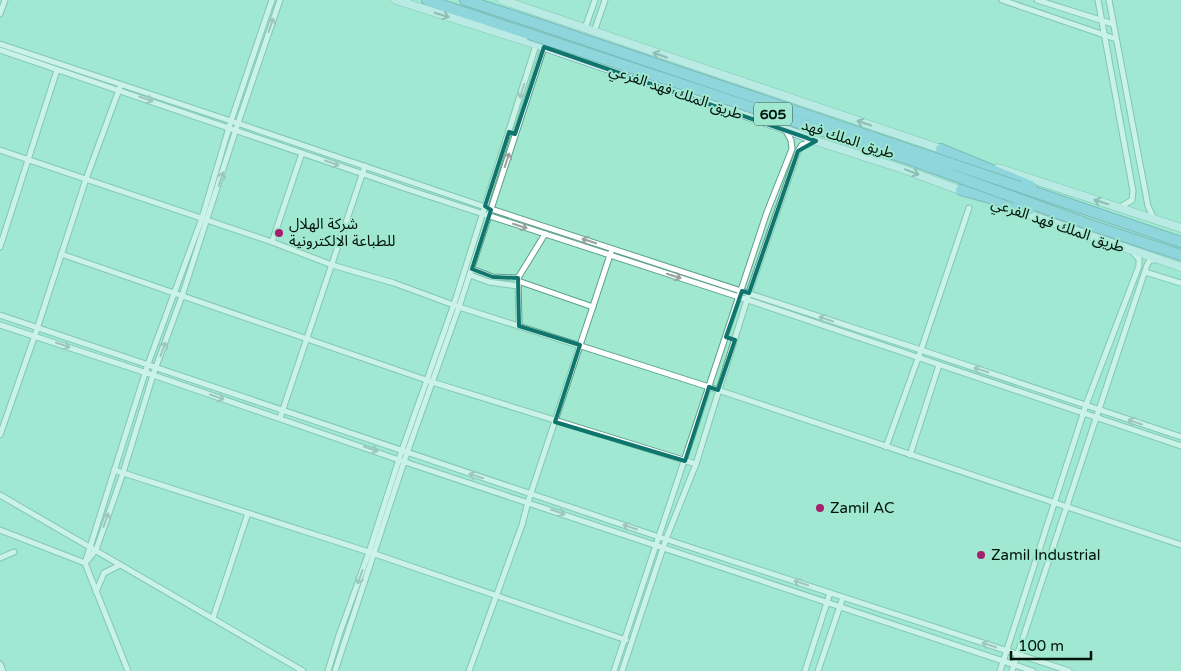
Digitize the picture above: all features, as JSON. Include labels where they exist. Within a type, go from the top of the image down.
[{"type":"highway","name":"طريق الملك فهد","points":[[428,0],[905,158],[1096,227],[1181,255]]},
{"type":"highway","name":"طريق الملك فهد","points":[[465,0],[1181,242]]},
{"type":"highway","points":[[942,149],[1075,206]]},
{"type":"highway","points":[[961,190],[1096,227]]},
{"type":"main road","name":"طريق الملك فهد الفرعي","points":[[396,0],[540,46],[816,141],[903,168],[1181,267]]},
{"type":"main road","name":"طريق الملك فهد الفرعي","points":[[502,0],[1181,228]]},
{"type":"main road","points":[[660,88],[735,105],[748,100],[749,93],[744,88],[691,65]]},
{"type":"street","points":[[0,14],[5,0]]},
{"type":"street","points":[[85,563],[96,550],[123,473],[153,375],[182,296],[231,121],[272,0]]},
{"type":"street","points":[[128,671],[85,563],[148,364],[200,224],[205,219],[280,0]]},
{"type":"street","points":[[585,28],[595,0]]},
{"type":"street","points":[[594,32],[605,0]]},
{"type":"street","points":[[1002,0],[1116,39]]},
{"type":"street","points":[[1037,0],[1113,24]]},
{"type":"street","points":[[1098,0],[1132,191],[1132,200],[1119,208]]},
{"type":"street","points":[[1109,0],[1148,206],[1154,220]]},
{"type":"street","points":[[259,39],[266,41]]},
{"type":"street","points":[[0,44],[229,128],[362,174],[740,297],[1181,446]]},
{"type":"street","points":[[456,305],[471,272],[509,132],[540,46]]},
{"type":"street","points":[[488,208],[515,134],[540,46]]},
{"type":"street","points":[[0,50],[57,70],[238,123],[488,208],[1181,437]]},
{"type":"street","points":[[0,247],[57,70]]},
{"type":"street","points":[[0,434],[35,335],[86,179],[120,87]]},
{"type":"street","points":[[614,671],[767,212],[792,149],[791,140],[785,129]]},
{"type":"street","points":[[509,132],[515,134]]},
{"type":"street","points":[[622,671],[666,539],[696,464],[749,293],[798,151],[802,145],[816,141]]},
{"type":"street","points":[[0,150],[272,242],[332,265],[709,387],[1181,545]]},
{"type":"street","points":[[272,242],[302,153]]},
{"type":"street","points":[[280,418],[365,166]]},
{"type":"street","points":[[886,447],[969,208]]},
{"type":"street","points":[[767,212],[776,215]]},
{"type":"street","points":[[335,671],[404,451],[430,381],[486,215]]},
{"type":"street","points":[[519,326],[518,281],[545,234]]},
{"type":"street","points":[[469,671],[522,525],[612,249]]},
{"type":"street","points":[[1000,671],[1086,405],[1139,266],[1138,259],[1130,250]]},
{"type":"street","points":[[61,254],[430,381],[555,422],[696,464]]},
{"type":"street","points":[[1012,671],[1145,272],[1150,260],[1159,259]]},
{"type":"street","points":[[471,272],[489,282],[518,281],[593,307]]},
{"type":"street","points":[[1145,272],[1181,283]]},
{"type":"street","points":[[171,302],[182,296]]},
{"type":"street","points":[[0,315],[659,537],[1069,671]]},
{"type":"street","points":[[0,324],[1033,671]]},
{"type":"street","points":[[726,337],[735,340]]},
{"type":"street","points":[[910,455],[939,365]]},
{"type":"street","points":[[114,470],[632,641]]},
{"type":"street","points":[[0,495],[303,671]]},
{"type":"street","points":[[212,618],[248,513]]},
{"type":"street","points":[[0,530],[85,563]]},
{"type":"street","points":[[0,558],[14,552]]},
{"type":"street","points":[[328,671],[339,635],[371,554]]},
{"type":"street","points":[[96,592],[104,573],[120,565]]},
{"type":"street","points":[[805,671],[830,593]]},
{"type":"street","points":[[818,671],[843,597]]},
{"type":"street","points":[[0,664],[3,671]]},
{"type":"highlighted area","points":[[544,47],[816,141],[798,151],[749,293],[742,291],[726,337],[735,340],[718,390],[709,387],[685,461],[555,422],[580,345],[519,326],[518,278],[493,277],[472,269],[491,210],[485,206],[509,132],[515,134]]},
{"type":"place","name":"شركة الهلال للطباعة الالكترونية","points":[[279,233]]},
{"type":"place","name":"Zamil AC","points":[[820,508]]},
{"type":"place","name":"Zamil Industrial","points":[[981,555]]}]
